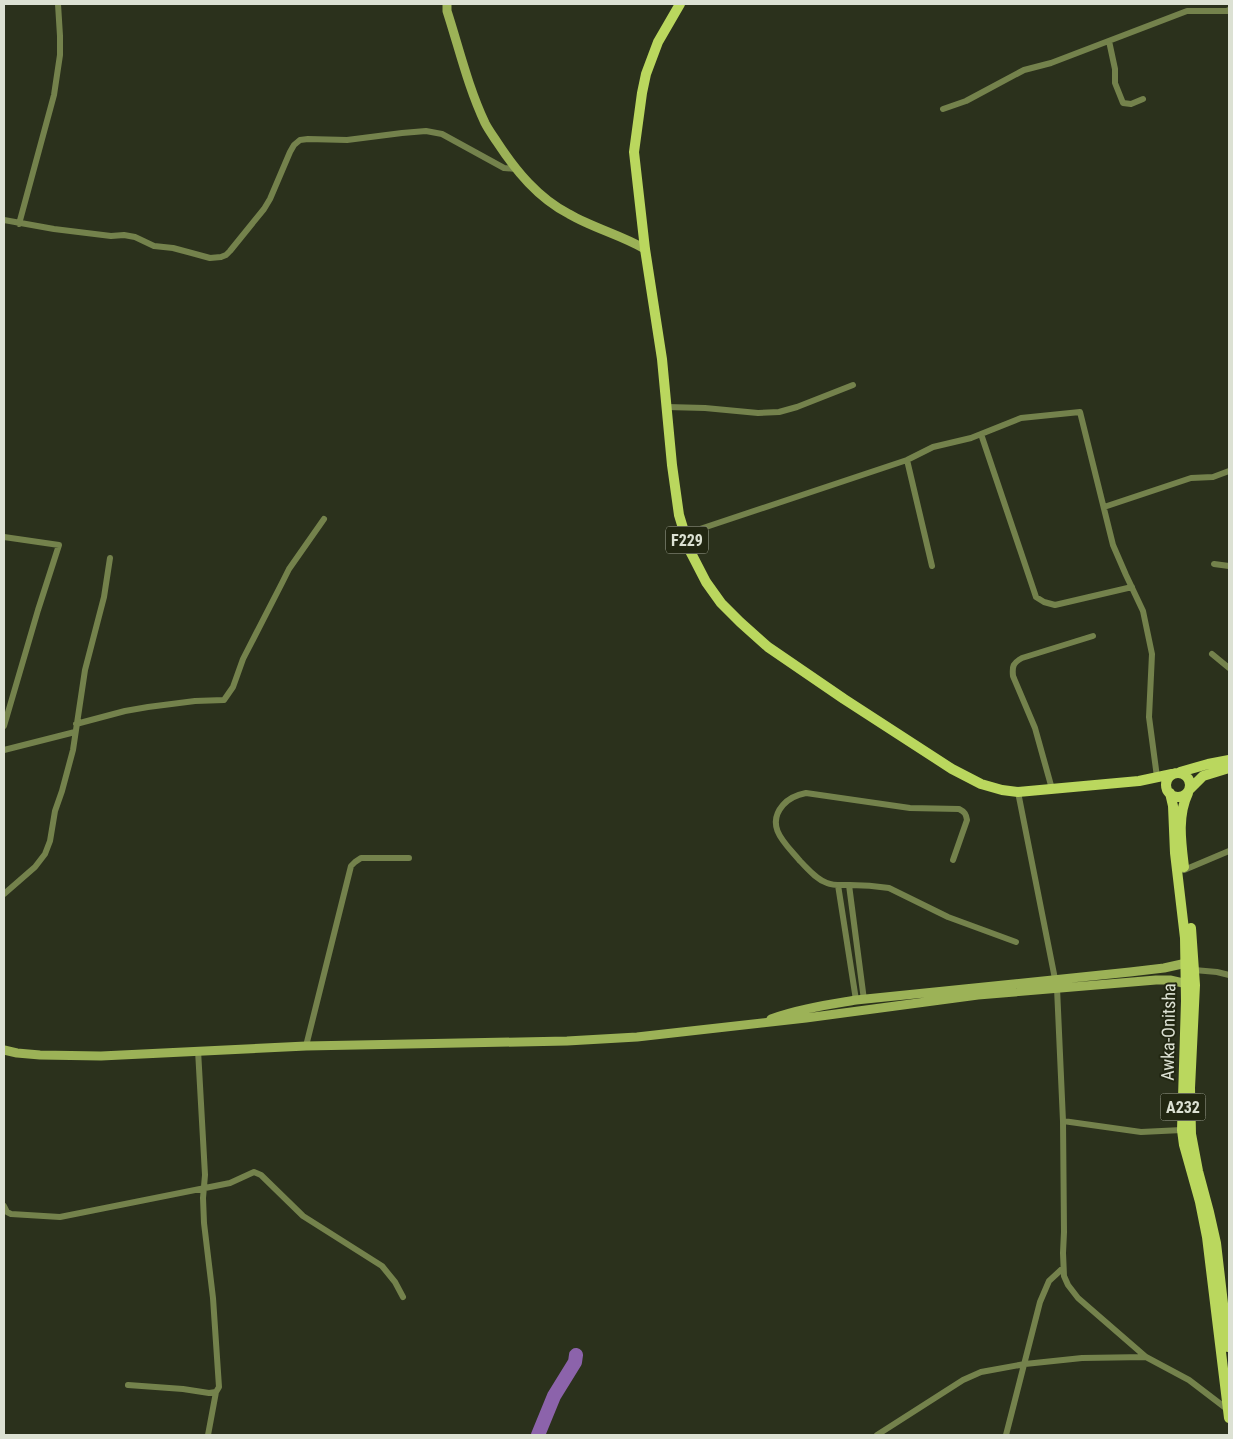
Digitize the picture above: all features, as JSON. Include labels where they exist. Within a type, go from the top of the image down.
[{"type":"main road","points":[[447,4],[447,11],[472,91],[485,124],[516,169],[550,203],[570,215],[645,249]]},
{"type":"main road","name":"F229","points":[[680,4],[658,42],[646,74],[634,152],[645,249],[662,359],[672,465],[679,515],[690,551],[706,582],[721,603],[768,646],[844,699],[952,769],[981,784],[1018,792],[1139,781],[1176,773]]},
{"type":"main road","points":[[1229,760],[1176,773],[1167,780],[1166,788],[1169,792],[1179,797],[1189,791],[1204,776],[1229,768]]},
{"type":"main road","points":[[1176,773],[1188,776],[1190,780],[1189,791]]},
{"type":"main road","name":"F229","points":[[1139,781],[1154,784],[1169,792]]},
{"type":"main road","name":"Awka-Onitsha","points":[[1189,791],[1183,806],[1180,826],[1191,965],[1182,1130],[1207,1237],[1228,1413]]},
{"type":"main road","name":"Awka-Onitsha","points":[[1169,792],[1173,806],[1185,938],[1191,965]]},
{"type":"main road","points":[[4,1050],[17,1053],[78,1056],[306,1046],[567,1041],[637,1037],[757,1024],[1191,965]]},
{"type":"main road","points":[[757,1024],[797,1010],[860,1000],[1056,984],[1156,980],[1190,984]]},
{"type":"main road","name":"Awka-Onitsha","points":[[1190,984],[1191,1134],[1216,1243],[1227,1321],[1229,1358]]},
{"type":"street","points":[[19,224],[54,95],[60,55],[58,4]]},
{"type":"street","points":[[944,109],[966,102],[1024,70],[1051,63],[1187,11],[1229,10]]},
{"type":"street","points":[[1109,41],[1116,69],[1115,83],[1123,103],[1131,104],[1143,99]]},
{"type":"street","points":[[4,220],[19,224],[111,236],[124,235],[135,237],[154,246],[173,248],[215,258],[226,255],[264,209],[290,152],[300,140],[346,140],[426,131],[442,134],[504,168],[516,169]]},
{"type":"street","points":[[667,407],[713,408],[758,413],[779,412],[853,385]]},
{"type":"street","points":[[685,534],[907,460],[932,448],[971,438],[1021,418],[1080,412],[1113,545],[1143,611],[1152,654],[1149,717],[1157,777]]},
{"type":"street","points":[[980,434],[1036,597],[1044,602],[1055,605],[1132,587]]},
{"type":"street","points":[[907,460],[932,566]]},
{"type":"street","points":[[1104,507],[1184,480],[1213,476],[1229,471]]},
{"type":"street","points":[[76,724],[148,707],[195,701],[224,700],[233,686],[243,659],[289,569],[324,519]]},
{"type":"street","points":[[4,537],[59,545],[4,726]]},
{"type":"street","points":[[4,894],[35,867],[45,854],[50,841],[54,811],[71,757],[86,670],[104,597],[110,558]]},
{"type":"street","points":[[1214,564],[1229,566]]},
{"type":"street","points":[[1052,789],[1035,728],[1013,676],[1012,668],[1015,662],[1022,658],[1093,636]]},
{"type":"street","points":[[1212,654],[1229,668]]},
{"type":"street","points":[[4,750],[75,732]]},
{"type":"street","points":[[1018,792],[1056,984],[1063,1121],[1064,1276],[1078,1298],[1146,1357],[1189,1380],[1228,1413]]},
{"type":"street","points":[[953,860],[967,820],[964,811],[959,809],[910,808],[806,793],[792,797],[780,809],[776,818],[776,829],[781,839],[818,879],[838,885],[889,888],[948,917],[1016,942]]},
{"type":"street","points":[[1184,870],[1229,851]]},
{"type":"street","points":[[306,1046],[351,866],[361,858],[409,858]]},
{"type":"street","points":[[838,885],[860,1000]]},
{"type":"street","points":[[849,885],[860,1000]]},
{"type":"street","points":[[1191,965],[1229,975]]},
{"type":"street","points":[[198,1050],[203,1127],[204,1223],[220,1379],[208,1435]]},
{"type":"street","points":[[1063,1121],[1141,1132],[1182,1130]]},
{"type":"street","points":[[4,1206],[7,1212],[12,1214],[60,1217],[230,1183],[254,1172],[261,1175],[303,1216],[382,1266],[395,1282],[403,1297]]},
{"type":"street","points":[[1006,1435],[1040,1302],[1049,1281],[1063,1268]]},
{"type":"street","points":[[877,1435],[963,1380],[980,1372],[1025,1364],[1082,1358],[1146,1357]]},
{"type":"street","points":[[128,1385],[209,1393],[216,1392]]},
{"type":"waterway","points":[[538,1435],[554,1396],[575,1362],[576,1355]]}]
